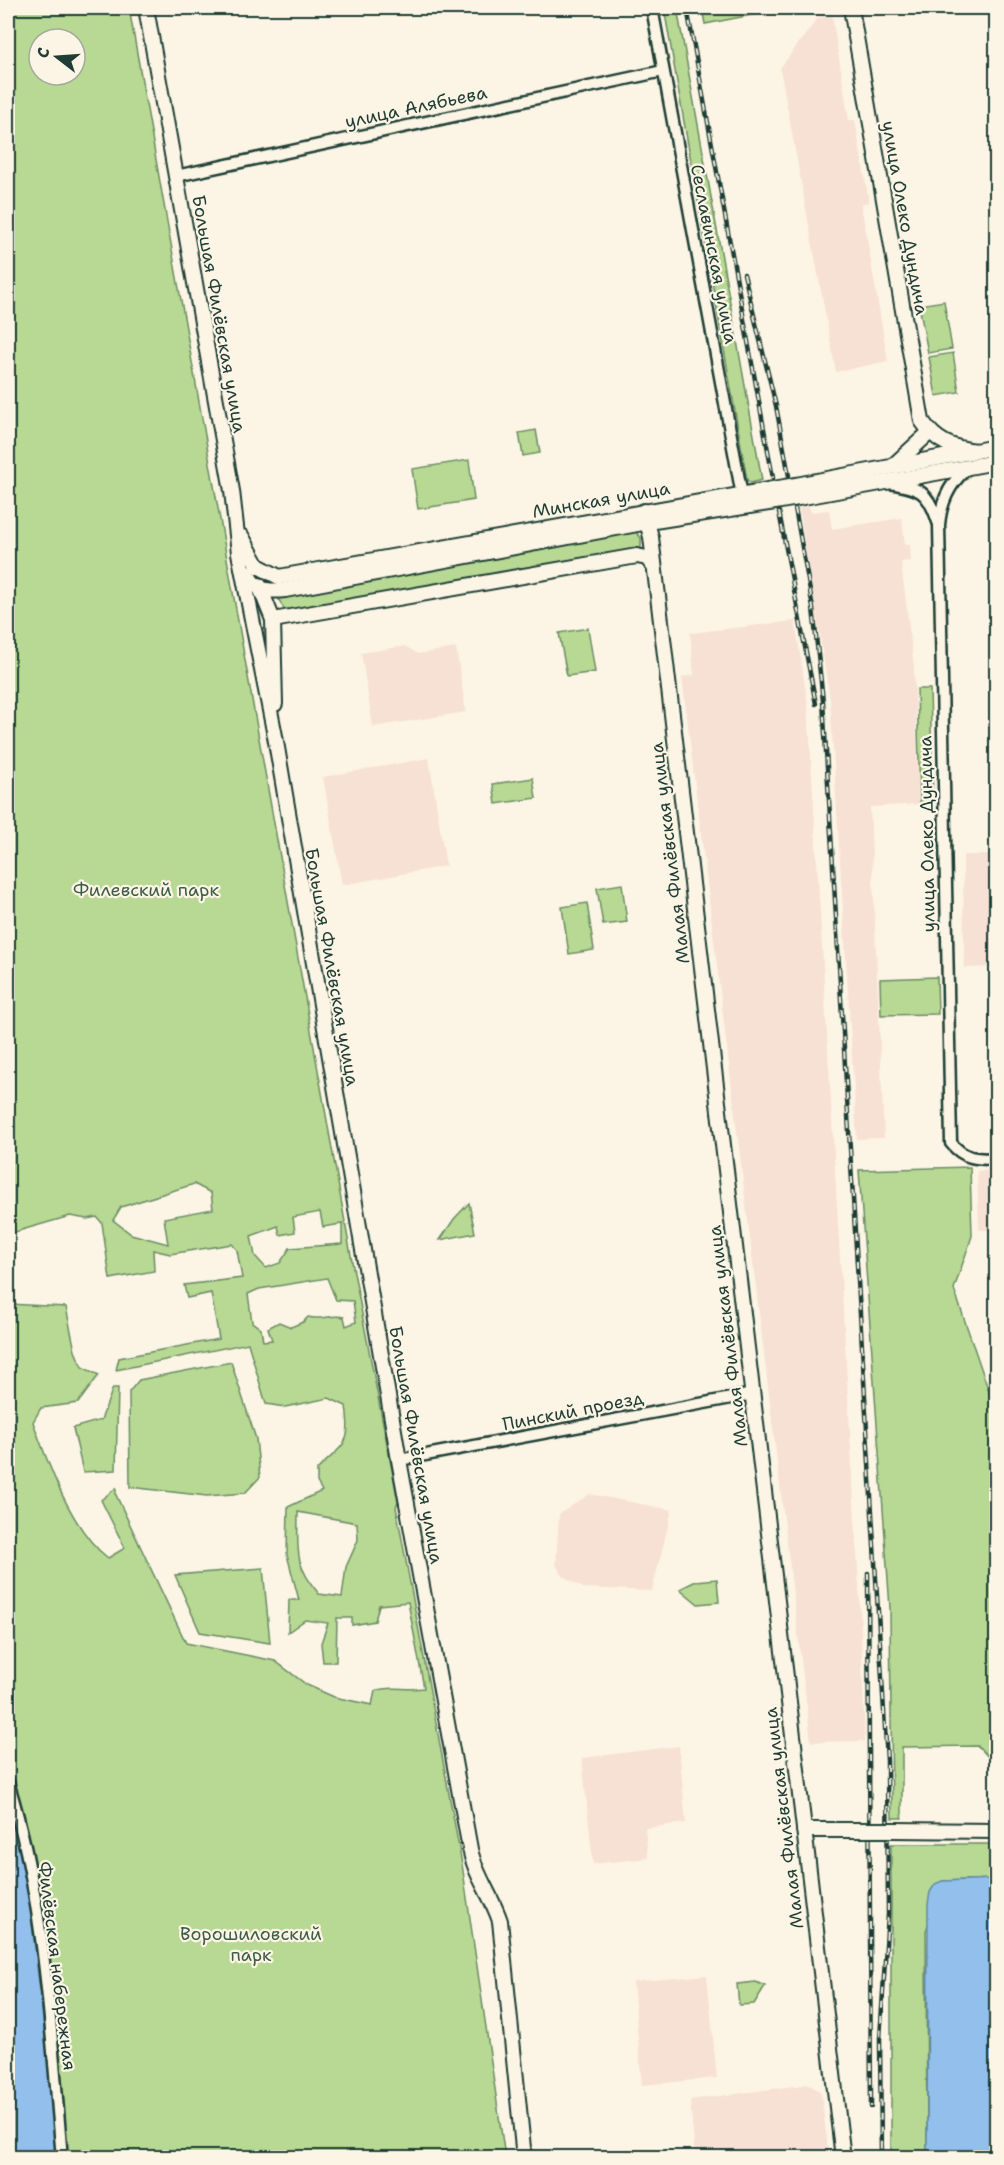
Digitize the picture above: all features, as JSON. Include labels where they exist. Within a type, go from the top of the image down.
[{"type":"street","name":"Большая Филёвская улица","points":[[146,8],[237,527],[239,553],[252,627],[275,736],[399,1460],[471,1855],[500,1921],[524,2157]]},
{"type":"street","name":"Сеславинская улица","points":[[652,8],[743,500]]},
{"type":"street","name":"улица Олеко Дундича","points":[[851,8],[922,421],[930,432]]},
{"type":"street","name":"улица Алябьева","points":[[176,176],[663,71]]},
{"type":"street","points":[[893,465],[930,432],[946,445],[976,451]]},
{"type":"street","name":"Минская улица","points":[[261,590],[282,584],[646,516],[774,496],[893,465],[996,447]]},
{"type":"street","name":"Минская улица","points":[[797,491],[883,482],[996,462]]},
{"type":"street","name":"улица Олеко Дундича","points":[[969,466],[950,486],[940,509],[939,525],[951,1143],[960,1154],[974,1159],[996,1159]]},
{"type":"street","name":"улица Олеко Дундича","points":[[883,482],[921,491],[930,499],[939,525]]},
{"type":"street","name":"Малая Филёвская улица","points":[[646,516],[654,567],[843,2157]]},
{"type":"street","points":[[237,527],[252,560],[282,584],[271,614],[637,556],[647,558],[654,567]]},
{"type":"street","points":[[239,553],[253,584],[261,590]]},
{"type":"street","name":"Большая Филёвская улица","points":[[252,560],[271,614],[275,736]]},
{"type":"street","name":"Большая Филёвская улица","points":[[252,627],[255,602],[261,590]]},
{"type":"street","name":"Пинский проезд","points":[[399,1460],[753,1394]]},
{"type":"street","name":"Филёвская набережная","points":[[8,1782],[20,1822],[33,1895],[62,2157]]},
{"type":"street","points":[[804,1830],[996,1831]]},
{"type":"shaded area","points":[[832,15],[849,120],[855,120],[869,202],[861,204],[888,361],[836,372],[780,68],[818,18]]},
{"type":"shaded area","points":[[809,506],[811,512],[829,510],[832,529],[902,518],[905,545],[910,545],[911,561],[901,562],[914,667],[919,804],[870,807],[884,1138],[857,1139],[830,699],[799,508]]},
{"type":"shaded area","points":[[795,621],[808,705],[860,1604],[865,1741],[811,1742],[682,677],[694,675],[690,633]]},
{"type":"shaded area","points":[[405,646],[418,654],[456,648],[466,712],[373,727],[361,653]]},
{"type":"shaded area","points":[[429,758],[446,866],[342,885],[323,777]]},
{"type":"shaded area","points":[[963,855],[996,855],[996,967],[964,968]]},
{"type":"shaded area","points":[[996,1170],[996,1230],[979,1230],[977,1171]]},
{"type":"shaded area","points":[[590,1494],[672,1510],[652,1591],[583,1588],[563,1576],[556,1565],[559,1514]]},
{"type":"shaded area","points":[[679,1746],[686,1823],[645,1828],[648,1858],[593,1864],[582,1758]]},
{"type":"shaded area","points":[[707,1975],[717,2078],[642,2085],[633,1982]]},
{"type":"shaded area","points":[[809,2084],[821,2092],[829,2157],[695,2157],[690,2100]]},
{"type":"green space","points":[[8,8],[129,8],[353,1267],[398,1501],[396,1507],[462,1864],[505,2157],[53,2157],[53,2151],[58,2151],[8,1796],[8,1304],[66,1307],[75,1351],[82,1367],[99,1375],[78,1403],[41,1408],[33,1422],[72,1514],[95,1546],[108,1558],[125,1548],[101,1500],[116,1488],[116,1495],[186,1643],[275,1661],[307,1685],[334,1697],[372,1705],[375,1691],[387,1688],[424,1688],[408,1602],[379,1605],[375,1621],[352,1625],[352,1618],[337,1618],[336,1662],[323,1662],[321,1643],[328,1623],[305,1620],[288,1632],[289,1600],[299,1600],[287,1555],[288,1507],[322,1491],[317,1482],[317,1470],[340,1448],[347,1437],[346,1406],[329,1398],[285,1407],[266,1404],[248,1343],[116,1370],[119,1358],[219,1339],[211,1293],[187,1298],[184,1285],[242,1278],[237,1250],[232,1244],[170,1254],[153,1250],[154,1271],[110,1279],[102,1223],[97,1217],[87,1219],[70,1216],[8,1234]],"holes":[[[194,1184],[211,1193],[213,1209],[164,1218],[168,1244],[131,1234],[113,1220],[121,1207]],[[320,1212],[323,1227],[342,1224],[342,1244],[290,1248],[280,1263],[266,1268],[255,1256],[251,1236],[278,1226],[280,1235],[295,1232],[293,1217]],[[327,1278],[336,1300],[353,1301],[356,1322],[346,1326],[344,1317],[335,1316],[308,1317],[291,1327],[279,1322],[268,1328],[272,1340],[263,1341],[261,1329],[252,1322],[248,1294],[259,1289]],[[298,1512],[357,1523],[358,1540],[346,1567],[342,1597],[319,1594],[305,1573],[299,1555]]]},
{"type":"green space","points":[[664,8],[677,8],[762,480],[751,483],[747,480]]},
{"type":"green space","points":[[702,8],[761,8],[762,13],[705,24]]},
{"type":"green space","points":[[944,301],[952,349],[928,353],[919,305]]},
{"type":"green space","points":[[953,353],[959,392],[936,396],[929,357]]},
{"type":"green space","points":[[536,430],[540,453],[523,456],[519,433]]},
{"type":"green space","points":[[469,460],[474,500],[418,509],[412,469]]},
{"type":"green space","points":[[635,531],[641,538],[641,549],[635,553],[285,611],[278,598]]},
{"type":"green space","points":[[588,628],[595,672],[567,676],[559,633]]},
{"type":"green space","points":[[917,689],[930,689],[933,802],[920,802]]},
{"type":"green space","points":[[533,778],[536,798],[496,804],[493,784]]},
{"type":"green space","points":[[622,884],[627,922],[603,925],[597,888]]},
{"type":"green space","points":[[587,903],[594,950],[569,954],[562,907]]},
{"type":"green space","points":[[937,977],[938,1014],[881,1015],[880,979]]},
{"type":"green space","points":[[970,1167],[972,1236],[954,1289],[996,1412],[996,1765],[978,1746],[902,1747],[902,1818],[892,1818],[890,1608],[859,1170]]},
{"type":"green space","points":[[469,1203],[475,1233],[440,1240],[454,1219]]},
{"type":"green space","points":[[231,1362],[256,1439],[260,1477],[245,1493],[207,1496],[130,1487],[129,1392],[139,1380]]},
{"type":"green space","points":[[113,1388],[118,1388],[116,1470],[83,1472],[73,1428],[101,1420]]},
{"type":"green space","points":[[263,1568],[270,1643],[200,1632],[175,1575]]},
{"type":"green space","points":[[717,1579],[719,1602],[698,1604],[680,1589],[696,1581]]},
{"type":"green space","points":[[891,1844],[996,1844],[996,1879],[943,1881],[926,1931],[927,2157],[891,2158]]},
{"type":"green space","points":[[756,1982],[765,1986],[754,2004],[739,2005],[737,1984]]},
{"type":"water","points":[[8,1796],[16,1824],[29,1896],[58,2150],[53,2151],[53,2157],[8,2157]]},
{"type":"water","points":[[996,1879],[996,2157],[927,2157],[928,1904],[930,1892],[935,1884],[942,1881]]},
{"type":"railway","points":[[687,8],[773,478]]},
{"type":"railway","points":[[744,274],[776,406],[789,476]]},
{"type":"railway","points":[[795,508],[813,608],[823,701],[887,1761],[888,1914],[880,2039],[881,2158]]},
{"type":"railway","points":[[779,512],[816,704]]},
{"type":"railway","points":[[868,1573],[871,2107]]},
{"type":"park label","name":"Филевский парк","points":[[146,890]]},
{"type":"park label","name":"Ворошиловский парк","points":[[251,1944]]}]
